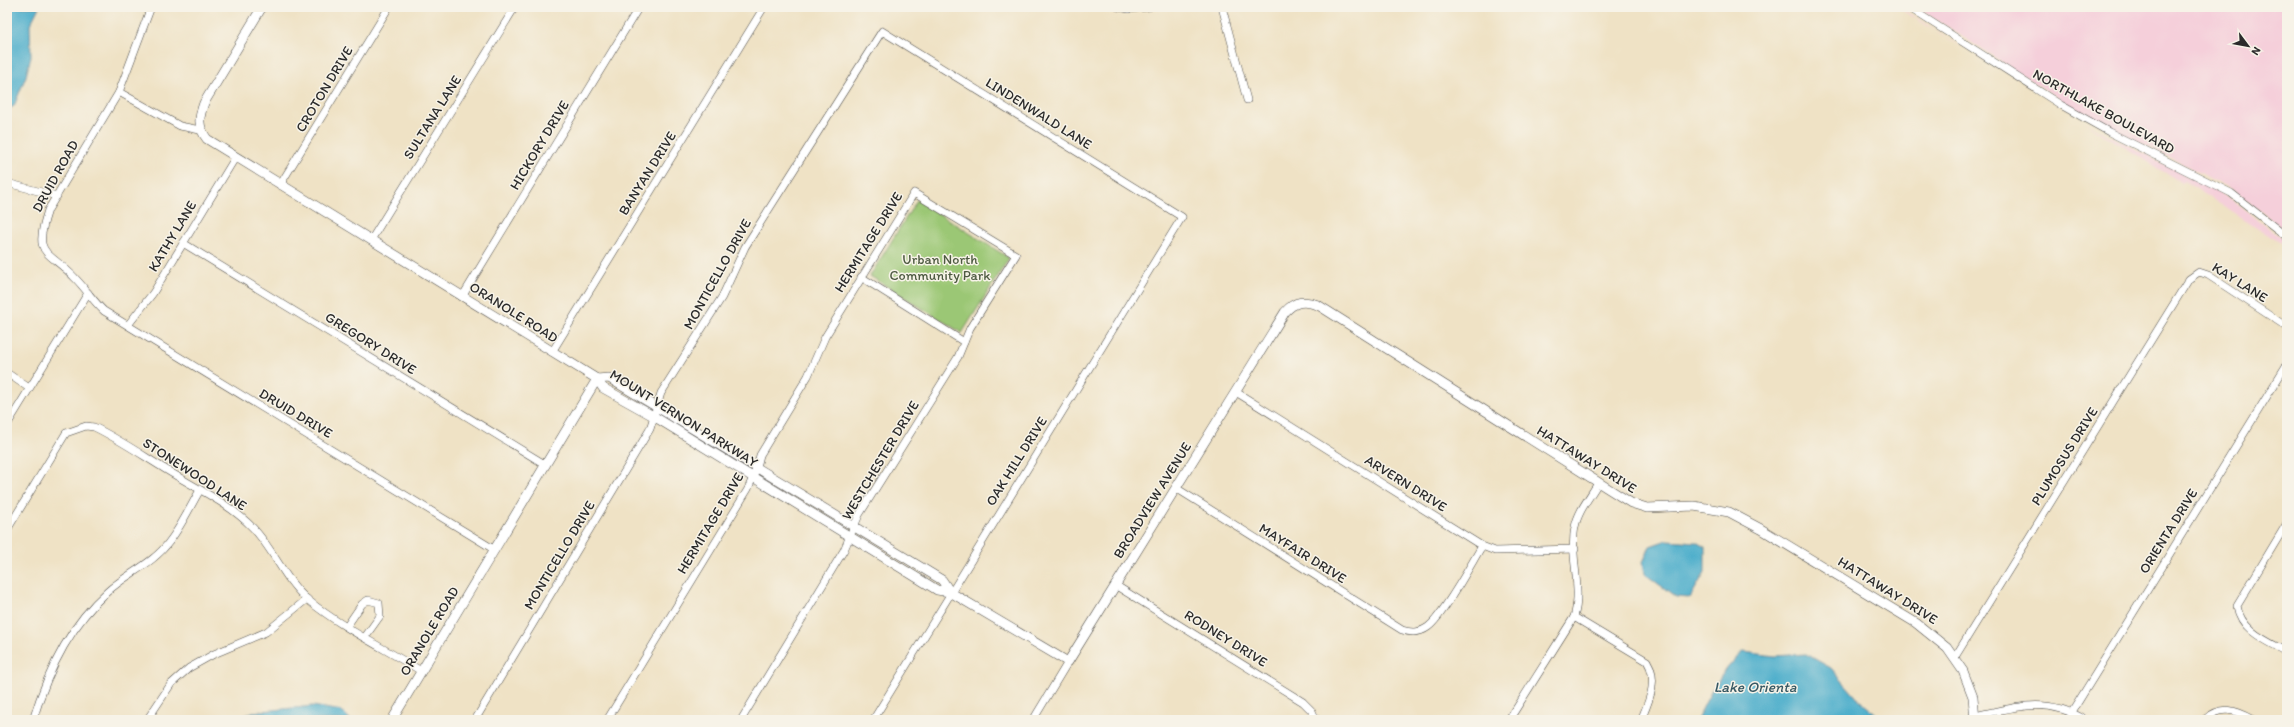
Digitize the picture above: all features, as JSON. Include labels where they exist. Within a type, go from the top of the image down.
[{"type":"street","name":"DRUID ROAD","points":[[88,293],[74,277],[48,255],[42,244],[41,232],[48,210],[119,92],[151,7]]},
{"type":"street","points":[[119,92],[180,126],[200,130],[199,117],[204,103],[262,7]]},
{"type":"street","name":"CROTON DRIVE","points":[[280,185],[389,7]]},
{"type":"street","name":"SULTANA LANE","points":[[371,240],[514,7]]},
{"type":"street","name":"HICKORY DRIVE","points":[[462,297],[639,7]]},
{"type":"street","name":"BANYAN DRIVE","points":[[552,352],[764,7]]},
{"type":"street","points":[[1118,7],[1128,9],[1149,7]]},
{"type":"street","points":[[1222,7],[1247,100]]},
{"type":"street","name":"NORTHLAKE BOULEVARD","points":[[1908,7],[2061,105],[2109,132],[2230,193],[2287,237]]},
{"type":"street","name":"LINDENWALD LANE","points":[[882,31],[1182,216]]},
{"type":"street","name":"MONTICELLO DRIVE","points":[[475,720],[650,429],[655,417],[661,393],[722,297],[745,247],[882,31]]},
{"type":"street","name":"ORANOLE ROAD","points":[[200,130],[207,139],[235,158],[597,379],[392,720]]},
{"type":"street","name":"KATHY LANE","points":[[128,325],[153,293],[235,158]]},
{"type":"street","points":[[7,183],[57,196]]},
{"type":"street","name":"WESTCHESTER DRIVE","points":[[741,720],[850,537],[859,515],[958,357],[970,328],[1016,255],[914,193]]},
{"type":"street","name":"HERMITAGE DRIVE","points":[[607,720],[753,477],[760,455],[804,383],[825,338],[861,277],[914,193]]},
{"type":"street","name":"OAK HILL DRIVE","points":[[873,720],[950,592],[1182,216]]},
{"type":"street","name":"GREGORY DRIVE","points":[[183,244],[546,466]]},
{"type":"street","name":"KAY LANE","points":[[2199,272],[2208,275],[2287,327]]},
{"type":"street","name":"PLUMOSUS DRIVE","points":[[1955,657],[2189,279],[2199,272]]},
{"type":"street","points":[[861,277],[964,342]]},
{"type":"street","points":[[7,425],[88,293]]},
{"type":"street","name":"DRUID DRIVE","points":[[88,293],[104,311],[494,550]]},
{"type":"street","name":"HATTAWAY DRIVE","points":[[1300,302],[1318,305],[1631,503],[1647,508],[1694,506],[1729,512],[1760,529],[1916,623],[1943,644],[1955,657],[1970,685],[1975,718]]},
{"type":"street","name":"BROADVIEW AVENUE","points":[[1033,720],[1285,312],[1292,305],[1300,302]]},
{"type":"street","name":"ORIENTA DRIVE","points":[[2072,712],[2287,364]]},
{"type":"street","points":[[7,373],[29,388]]},
{"type":"street","name":"MOUNT VERNON PARKWAY","points":[[950,592],[942,580],[854,528],[658,407],[609,378],[597,379],[603,388],[655,417],[937,590],[950,592],[1068,662]]},
{"type":"street","name":"ARVERN DRIVE","points":[[1236,392],[1482,546],[1495,552],[1575,549]]},
{"type":"street","name":"STONEWOOD LANE","points":[[7,530],[66,433],[78,427],[86,426],[104,432],[200,490],[251,527],[268,545],[284,572],[307,598],[347,626],[421,671]]},
{"type":"street","points":[[1509,720],[1574,617],[1577,597],[1574,528],[1578,516],[1598,483]]},
{"type":"street","name":"MAYFAIR DRIVE","points":[[1176,488],[1402,630],[1420,631],[1434,622],[1482,546]]},
{"type":"street","points":[[33,720],[51,670],[76,628],[106,592],[155,557],[168,543],[200,490]]},
{"type":"street","points":[[2287,523],[2237,606],[2238,615],[2247,629],[2287,652]]},
{"type":"street","name":"RODNEY DRIVE","points":[[1115,585],[1303,702],[1312,711],[1316,720]]},
{"type":"street","points":[[147,720],[171,684],[189,668],[214,654],[266,632],[283,621],[307,598]]},
{"type":"street","points":[[347,626],[362,604],[368,600],[379,603],[380,616],[365,637]]},
{"type":"street","points":[[1574,617],[1647,661],[1653,670],[1654,682],[1641,720]]},
{"type":"street","points":[[1975,718],[2017,707],[2046,705],[2072,712],[2085,720]]},
{"type":"street","points":[[2204,720],[2214,712],[2223,710],[2243,713],[2254,720]]},
{"type":"shaded area","points":[[1897,7],[1900,7],[1965,49]]},
{"type":"shaded area","points":[[1916,7],[2287,7],[2287,232],[2232,189],[2111,128],[2063,101]]},
{"type":"shaded area","points":[[2084,122],[2228,197],[2287,242],[2287,247],[2184,181],[2182,183]]},
{"type":"green space","name":"Urban North Community Park","points":[[917,200],[1009,258],[962,333],[870,276]]},
{"type":"water","points":[[7,7],[39,7],[30,25],[31,56],[26,76],[14,106],[7,110]]},
{"type":"water","points":[[1667,540],[1696,542],[1705,547],[1705,572],[1690,598],[1676,597],[1645,574],[1643,562],[1650,546]]},
{"type":"water","name":"Lake Orienta","points":[[1743,652],[1775,656],[1806,654],[1831,668],[1859,700],[1883,720],[1697,720],[1716,683],[1728,667]]},
{"type":"water","points":[[313,706],[342,711],[351,720],[238,720],[252,712]]}]
